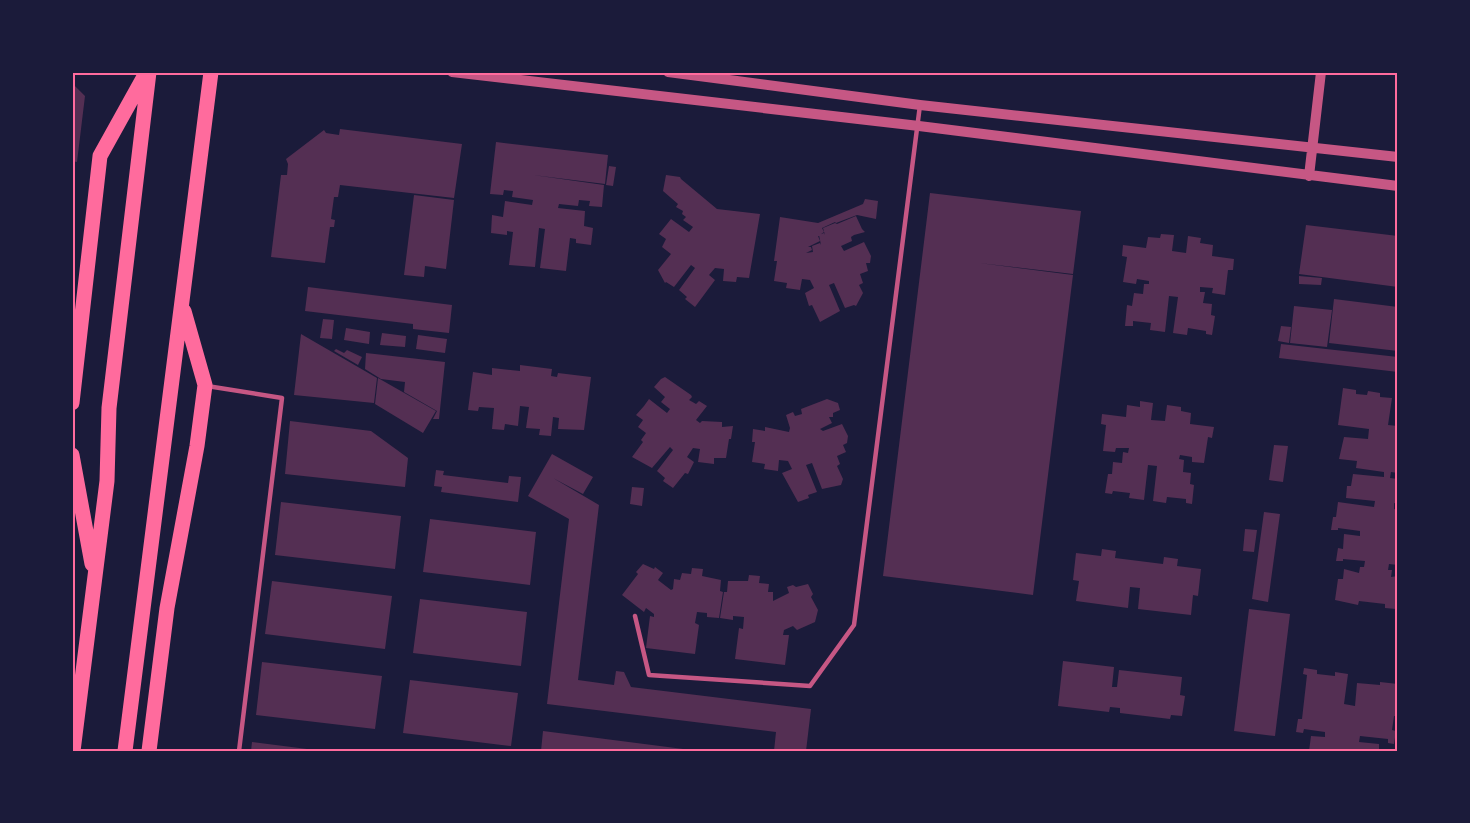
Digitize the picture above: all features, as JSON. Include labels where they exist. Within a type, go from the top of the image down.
[{"type":"main road","points":[[72,403],[100,156],[148,72]]},
{"type":"main road","points":[[73,751],[107,481],[109,408],[148,72]]},
{"type":"main road","points":[[125,751],[211,72]]},
{"type":"main road","points":[[149,751],[168,598],[197,446],[205,385],[182,304]]},
{"type":"main road","points":[[72,455],[94,579]]},
{"type":"street","points":[[452,72],[919,126],[1398,186]]},
{"type":"street","points":[[668,72],[920,105],[1398,157]]},
{"type":"street","points":[[1308,176],[1321,72]]},
{"type":"lane","points":[[635,616],[649,675],[810,686],[854,625],[920,105]]},
{"type":"lane","points":[[205,385],[282,398],[239,751]]},
{"type":"building","points":[[72,83],[85,96],[77,162],[72,161]]},
{"type":"building","points":[[340,129],[462,144],[454,198],[340,185],[338,197],[334,197],[331,219],[335,220],[334,227],[330,227],[325,263],[271,257],[281,175],[287,175],[286,159],[324,130],[326,133],[339,135]]},
{"type":"building","points":[[496,142],[608,155],[605,184],[533,175],[604,185],[602,207],[589,206],[590,201],[579,200],[578,206],[559,204],[558,208],[585,211],[584,226],[593,228],[591,245],[576,243],[576,239],[570,238],[566,271],[540,268],[545,229],[539,228],[535,267],[509,265],[513,232],[507,231],[507,235],[491,233],[492,215],[503,217],[505,201],[532,205],[533,200],[512,197],[513,191],[504,190],[503,195],[490,194]]},
{"type":"building","points":[[609,166],[616,167],[613,186],[606,185]]},
{"type":"building","points":[[666,175],[680,177],[717,209],[760,214],[749,278],[737,277],[736,282],[723,281],[724,269],[715,268],[709,275],[715,280],[695,307],[679,290],[695,268],[691,265],[674,287],[665,283],[658,270],[671,254],[662,247],[666,239],[659,234],[671,219],[689,232],[693,227],[683,220],[686,217],[682,214],[683,211],[676,207],[678,204],[663,191]]},
{"type":"building","points":[[930,193],[1081,211],[1073,274],[979,263],[1073,275],[1033,595],[883,576]]},
{"type":"building","points":[[414,195],[454,200],[446,269],[425,266],[424,277],[404,275]]},
{"type":"building","points":[[865,199],[878,201],[876,219],[857,215],[835,222],[822,228],[824,232],[821,234],[825,235],[823,228],[856,216],[865,232],[854,235],[851,237],[852,241],[841,246],[844,251],[864,242],[871,256],[870,263],[866,263],[868,271],[860,274],[863,283],[859,285],[863,293],[856,306],[845,308],[834,283],[829,285],[840,311],[820,322],[812,305],[809,306],[805,293],[814,288],[810,280],[802,279],[800,290],[786,288],[787,283],[774,281],[777,261],[774,261],[780,217],[818,223],[863,204]],"holes":[[[819,236],[821,245],[820,243],[812,246],[813,252],[806,253],[812,250],[808,247],[820,241]]]},
{"type":"building","points":[[1306,225],[1398,236],[1398,287],[1299,274]]},
{"type":"building","points":[[1161,234],[1174,235],[1172,251],[1186,253],[1188,236],[1201,238],[1200,243],[1213,245],[1212,256],[1234,259],[1233,270],[1228,270],[1225,295],[1212,293],[1213,288],[1200,287],[1200,292],[1205,292],[1203,303],[1212,304],[1211,315],[1215,316],[1212,335],[1206,334],[1206,331],[1188,328],[1187,335],[1173,333],[1178,297],[1169,296],[1165,332],[1150,330],[1151,323],[1133,321],[1133,326],[1125,326],[1127,305],[1132,306],[1134,293],[1143,294],[1144,284],[1149,284],[1149,281],[1137,279],[1136,284],[1123,282],[1127,257],[1122,256],[1123,245],[1146,248],[1148,237],[1160,238]]},
{"type":"building","points":[[1299,276],[1322,278],[1321,285],[1299,284]]},
{"type":"building","points":[[308,287],[452,305],[449,333],[413,329],[413,324],[305,311]]},
{"type":"building","points":[[1334,299],[1398,307],[1398,351],[1329,343]]},
{"type":"building","points":[[1294,306],[1332,310],[1327,347],[1290,343]]},
{"type":"building","points":[[323,319],[334,320],[332,339],[320,338]]},
{"type":"building","points":[[1281,326],[1291,327],[1289,343],[1278,341]]},
{"type":"building","points":[[346,328],[370,332],[369,344],[344,340]]},
{"type":"building","points":[[382,333],[406,336],[405,347],[380,345]]},
{"type":"building","points":[[301,334],[377,378],[374,403],[294,395]]},
{"type":"building","points":[[418,335],[447,339],[445,353],[416,349]]},
{"type":"building","points":[[1281,344],[1398,357],[1398,372],[1279,358]]},
{"type":"building","points":[[336,349],[344,353],[347,350],[362,357],[358,365],[334,351]]},
{"type":"building","points":[[366,353],[445,362],[439,419],[433,419],[437,411],[404,392],[405,382],[381,379],[365,369]]},
{"type":"building","points":[[520,365],[552,369],[551,376],[557,377],[558,373],[591,377],[584,430],[558,429],[559,418],[553,417],[551,436],[539,435],[540,429],[526,428],[529,407],[520,406],[518,426],[505,424],[504,430],[492,429],[494,408],[479,407],[478,411],[468,410],[473,372],[492,375],[492,368],[520,371]]},
{"type":"building","points":[[665,377],[691,395],[689,400],[696,404],[699,401],[707,406],[696,420],[700,423],[702,421],[722,422],[722,427],[733,426],[726,458],[714,458],[714,464],[698,462],[700,449],[693,448],[687,457],[694,462],[688,474],[685,473],[673,488],[663,481],[665,478],[657,471],[673,450],[670,447],[652,468],[632,457],[643,442],[641,440],[646,433],[638,427],[643,420],[636,415],[649,399],[667,413],[670,409],[661,402],[665,397],[654,387]]},
{"type":"building","points":[[378,378],[436,411],[423,433],[375,404]]},
{"type":"building","points":[[1343,388],[1356,390],[1356,394],[1367,395],[1368,391],[1380,393],[1380,397],[1392,398],[1388,425],[1398,426],[1398,473],[1391,472],[1390,478],[1398,479],[1398,504],[1394,503],[1394,509],[1398,510],[1398,565],[1389,564],[1388,570],[1392,570],[1391,577],[1398,576],[1398,607],[1396,609],[1385,608],[1385,604],[1359,601],[1358,605],[1335,600],[1338,579],[1343,579],[1344,569],[1359,573],[1365,561],[1343,559],[1343,561],[1336,561],[1338,548],[1343,549],[1344,534],[1360,536],[1360,531],[1338,528],[1338,530],[1331,530],[1338,502],[1374,507],[1375,501],[1346,498],[1347,486],[1351,486],[1353,474],[1384,477],[1384,472],[1356,468],[1357,461],[1339,459],[1344,437],[1368,439],[1369,429],[1338,425]]},
{"type":"building","points":[[827,399],[838,403],[840,410],[833,413],[833,417],[829,417],[832,423],[820,429],[823,431],[842,424],[848,436],[847,443],[843,445],[846,452],[837,456],[840,464],[837,466],[843,479],[841,485],[822,489],[812,463],[806,465],[817,492],[798,502],[782,473],[792,469],[788,461],[779,460],[778,471],[764,469],[765,464],[752,462],[755,442],[752,442],[753,429],[765,431],[765,427],[789,432],[786,415],[793,412],[795,416],[802,414],[801,409]]},
{"type":"building","points":[[1140,401],[1153,403],[1151,420],[1165,421],[1167,405],[1181,407],[1181,411],[1191,413],[1190,424],[1214,427],[1212,438],[1208,437],[1204,463],[1192,462],[1192,457],[1180,455],[1179,459],[1184,460],[1183,472],[1191,473],[1190,484],[1194,485],[1192,504],[1186,503],[1186,499],[1167,497],[1166,503],[1153,501],[1157,466],[1148,465],[1144,500],[1129,498],[1130,493],[1113,491],[1112,494],[1105,493],[1108,474],[1112,474],[1113,462],[1122,463],[1123,452],[1128,453],[1129,448],[1116,448],[1115,452],[1103,451],[1106,425],[1101,424],[1102,414],[1126,417],[1127,405],[1140,407]]},
{"type":"building","points":[[290,421],[371,431],[408,458],[405,487],[285,474]]},
{"type":"building","points":[[1274,445],[1288,446],[1283,482],[1269,480]]},
{"type":"building","points":[[552,454],[593,477],[583,494],[553,478],[599,505],[578,680],[614,685],[616,671],[624,672],[631,687],[811,709],[806,751],[774,751],[776,732],[547,704],[569,519],[528,496]]},
{"type":"building","points":[[436,470],[444,471],[443,475],[508,483],[509,476],[521,477],[518,502],[441,492],[442,487],[434,486]]},
{"type":"building","points":[[632,487],[644,488],[642,506],[630,504]]},
{"type":"building","points":[[281,502],[401,516],[395,569],[275,555]]},
{"type":"building","points":[[1264,512],[1280,514],[1268,602],[1252,599]]},
{"type":"building","points":[[430,519],[536,532],[530,585],[423,572]]},
{"type":"building","points":[[1245,529],[1257,530],[1254,552],[1243,551]]},
{"type":"building","points":[[1102,549],[1116,551],[1115,558],[1163,564],[1164,557],[1178,559],[1177,566],[1201,569],[1198,596],[1193,595],[1191,615],[1138,609],[1140,588],[1130,587],[1128,608],[1076,601],[1079,581],[1073,580],[1076,553],[1101,556]]},
{"type":"building","points":[[643,564],[654,569],[655,567],[663,573],[658,580],[671,590],[674,579],[680,580],[682,573],[691,574],[692,568],[703,569],[702,576],[721,580],[720,591],[723,592],[719,618],[707,617],[707,613],[697,612],[695,623],[699,625],[695,654],[646,648],[650,616],[654,617],[654,614],[646,608],[644,612],[622,595]]},
{"type":"building","points":[[749,575],[760,576],[759,583],[769,584],[768,592],[773,592],[773,601],[789,593],[787,587],[793,585],[796,587],[808,584],[813,594],[811,597],[818,610],[815,622],[797,630],[793,626],[784,630],[783,635],[789,635],[785,665],[735,659],[739,628],[743,629],[744,617],[733,616],[733,620],[720,618],[724,592],[727,592],[728,581],[748,581]]},
{"type":"building","points":[[272,581],[392,596],[385,649],[265,634]]},
{"type":"building","points":[[420,599],[527,612],[521,666],[413,653]]},
{"type":"building","points":[[1249,609],[1290,614],[1275,736],[1234,731]]},
{"type":"building","points":[[1063,661],[1114,667],[1112,687],[1117,687],[1119,670],[1182,677],[1180,695],[1185,696],[1182,716],[1171,715],[1170,719],[1120,713],[1120,708],[1110,707],[1109,712],[1058,706]]},
{"type":"building","points":[[262,662],[382,676],[375,729],[256,715]]},
{"type":"building","points":[[1304,668],[1317,670],[1317,674],[1335,676],[1335,672],[1348,674],[1344,704],[1355,706],[1357,683],[1398,684],[1398,716],[1394,716],[1392,730],[1396,731],[1394,744],[1388,743],[1388,739],[1360,736],[1359,742],[1379,744],[1379,751],[1309,751],[1311,736],[1325,737],[1325,732],[1304,729],[1303,733],[1296,732],[1298,719],[1302,719],[1307,675],[1303,674]]},
{"type":"building","points":[[410,680],[518,693],[511,746],[403,733]]},
{"type":"building","points":[[543,731],[691,750],[691,751],[541,751]]},
{"type":"building","points":[[252,742],[315,750],[315,751],[251,751]]}]
